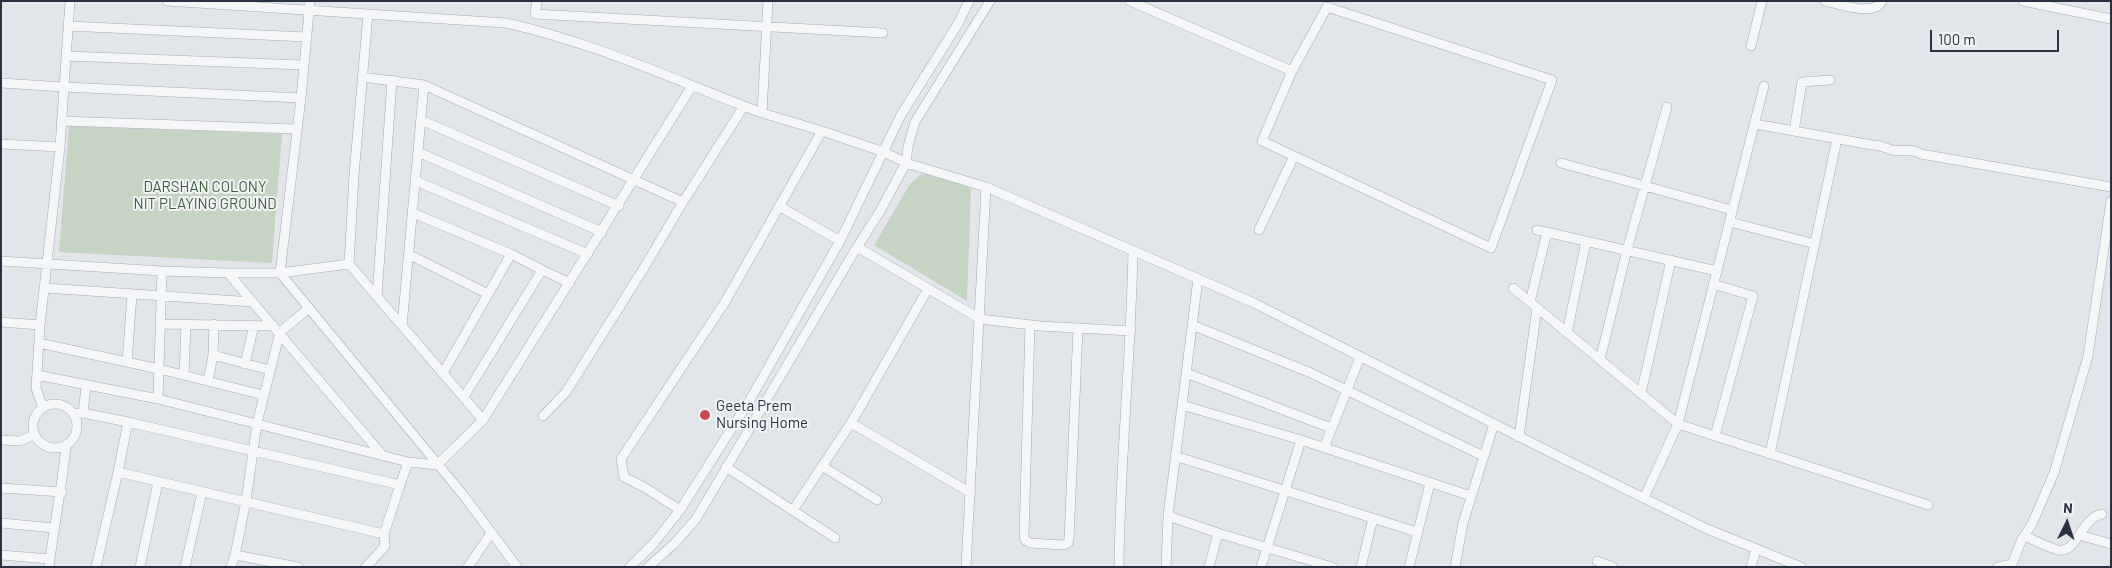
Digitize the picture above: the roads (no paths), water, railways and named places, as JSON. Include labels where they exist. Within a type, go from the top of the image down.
[{"type":"street","points":[[43,408],[36,395],[40,325],[46,288],[60,147],[70,1]]},
{"type":"street","points":[[167,1],[309,5],[368,14],[506,23],[533,29],[632,62],[762,113],[884,152],[906,163],[986,187],[1254,303],[1519,437],[1707,529],[1801,567]]},
{"type":"street","points":[[533,29],[537,1]]},
{"type":"street","points":[[762,113],[768,1]]},
{"type":"street","points":[[630,567],[654,543],[680,510],[750,398],[840,241],[901,116],[959,22],[969,1]]},
{"type":"street","points":[[648,567],[675,543],[696,519],[906,163],[908,146],[915,122],[990,1]]},
{"type":"street","points":[[1130,1],[1292,71]]},
{"type":"street","points":[[1751,46],[1762,1]]},
{"type":"street","points":[[1825,1],[1856,8],[1873,9],[1880,6],[1882,1]]},
{"type":"street","points":[[2023,1],[2057,5],[2111,19]]},
{"type":"street","points":[[309,5],[301,98],[280,272],[464,496],[517,567]]},
{"type":"street","points":[[1327,7],[1552,80],[1491,248],[1262,141],[1292,71],[1327,7]]},
{"type":"street","points":[[368,14],[349,264],[483,420]]},
{"type":"street","points":[[535,14],[883,33]]},
{"type":"street","points":[[68,26],[306,37]]},
{"type":"street","points":[[66,56],[303,65]]},
{"type":"street","points":[[362,76],[424,84],[683,202]]},
{"type":"street","points":[[377,297],[392,80]]},
{"type":"street","points":[[1794,131],[1802,82],[1830,80]]},
{"type":"street","points":[[1,83],[64,88],[301,98]]},
{"type":"street","points":[[402,326],[410,255],[424,84]]},
{"type":"street","points":[[437,465],[483,420],[636,179],[692,86]]},
{"type":"street","points":[[1644,498],[1678,424],[1764,86]]},
{"type":"street","points":[[543,416],[566,392],[744,106]]},
{"type":"street","points":[[1600,360],[1627,250],[1667,107]]},
{"type":"street","points":[[421,120],[619,206]]},
{"type":"street","points":[[62,121],[296,129]]},
{"type":"street","points":[[1755,124],[1880,145],[1893,150],[1916,151],[1921,154],[2111,187]]},
{"type":"street","points":[[680,510],[644,487],[624,477],[621,459],[724,302],[822,131]]},
{"type":"street","points":[[1770,454],[1837,139]]},
{"type":"street","points":[[1,144],[60,147]]},
{"type":"street","points":[[418,152],[602,232]]},
{"type":"street","points":[[1260,230],[1294,156]]},
{"type":"street","points":[[1561,163],[1732,210]]},
{"type":"street","points":[[416,181],[588,254]]},
{"type":"street","points":[[966,567],[986,187]]},
{"type":"street","points":[[2000,567],[2015,566],[2024,536],[2032,524],[2054,473],[2088,356],[2107,262],[2111,201]]},
{"type":"street","points":[[779,206],[840,241]]},
{"type":"street","points":[[413,213],[511,254],[570,283]]},
{"type":"street","points":[[1730,222],[1815,244]]},
{"type":"street","points":[[1537,230],[1717,271]]},
{"type":"street","points":[[1519,437],[1533,305],[1547,232]]},
{"type":"street","points":[[1567,333],[1586,241]]},
{"type":"street","points":[[858,247],[980,319],[1030,325],[1131,331]]},
{"type":"street","points":[[1119,567],[1120,512],[1134,251]]},
{"type":"street","points":[[443,373],[511,254]]},
{"type":"street","points":[[410,255],[488,294]]},
{"type":"street","points":[[1641,394],[1671,260]]},
{"type":"street","points":[[1,262],[228,273],[280,272],[349,264]]},
{"type":"street","points":[[464,397],[542,270]]},
{"type":"street","points":[[158,399],[162,271]]},
{"type":"street","points":[[228,273],[383,456]]},
{"type":"street","points":[[1166,567],[1168,516],[1198,279]]},
{"type":"street","points":[[1714,284],[1753,296],[1715,436]]},
{"type":"street","points":[[46,288],[253,302]]},
{"type":"street","points":[[793,510],[851,423],[928,288]]},
{"type":"street","points":[[1513,288],[1678,424],[1928,504]]},
{"type":"street","points":[[127,362],[132,295]]},
{"type":"street","points":[[160,324],[254,325],[277,329],[309,308]]},
{"type":"street","points":[[1,322],[40,325]]},
{"type":"street","points":[[184,375],[186,324]]},
{"type":"street","points":[[208,381],[213,355],[214,324]]},
{"type":"street","points":[[245,364],[254,325]]},
{"type":"street","points":[[1030,325],[1024,536],[1025,540],[1030,542],[1063,545],[1068,543],[1069,539],[1078,328]]},
{"type":"street","points":[[1192,325],[1347,390],[1483,456]]},
{"type":"street","points":[[231,567],[246,501],[257,423],[270,370],[277,329]]},
{"type":"street","points":[[39,342],[263,395]]},
{"type":"street","points":[[213,355],[270,370]]},
{"type":"street","points":[[1324,448],[1360,357]]},
{"type":"street","points":[[1186,373],[1331,428]]},
{"type":"street","points":[[37,375],[158,399],[408,462],[437,465]]},
{"type":"street","points":[[86,386],[78,414],[76,432],[73,439],[66,446],[54,449],[41,444],[34,435],[32,425],[34,418],[43,408],[58,404],[78,414],[128,422],[400,485]]},
{"type":"street","points":[[1182,405],[1302,440],[1471,496]]},
{"type":"street","points":[[96,567],[128,422]]},
{"type":"street","points":[[851,423],[971,493]]},
{"type":"street","points":[[1455,567],[1463,523],[1494,424]]},
{"type":"street","points":[[1,440],[20,441],[34,435]]},
{"type":"street","points":[[1261,567],[1302,440]]},
{"type":"street","points":[[1,555],[50,563],[54,528],[62,492],[66,446]]},
{"type":"street","points":[[1175,456],[1417,532]]},
{"type":"street","points":[[366,567],[385,546],[384,534],[408,462]]},
{"type":"street","points":[[822,466],[877,500]]},
{"type":"street","points":[[726,467],[835,538]]},
{"type":"street","points":[[118,472],[384,534]]},
{"type":"street","points":[[140,567],[158,482]]},
{"type":"street","points":[[1409,567],[1430,483]]},
{"type":"street","points":[[1,488],[62,492]]},
{"type":"street","points":[[185,567],[202,493]]},
{"type":"street","points":[[2024,536],[2062,550],[2072,546],[2090,519],[2102,514]]},
{"type":"street","points":[[1168,516],[1332,567]]},
{"type":"street","points":[[1361,567],[1373,518]]},
{"type":"street","points":[[1,523],[54,528]]},
{"type":"street","points":[[468,567],[491,533]]},
{"type":"street","points":[[1209,567],[1218,533]]},
{"type":"street","points":[[2079,535],[2111,544]]},
{"type":"street","points":[[1751,567],[1756,549]]},
{"type":"street","points":[[235,555],[298,567]]},
{"type":"street","points":[[1597,561],[1612,567]]},
{"type":"place","name":"Geeta Prem Nursing Home","points":[[705,415]]},
{"type":"park label","name":"DARSHAN COLONY NIT PLAYING GROUND","points":[[205,196]]}]
